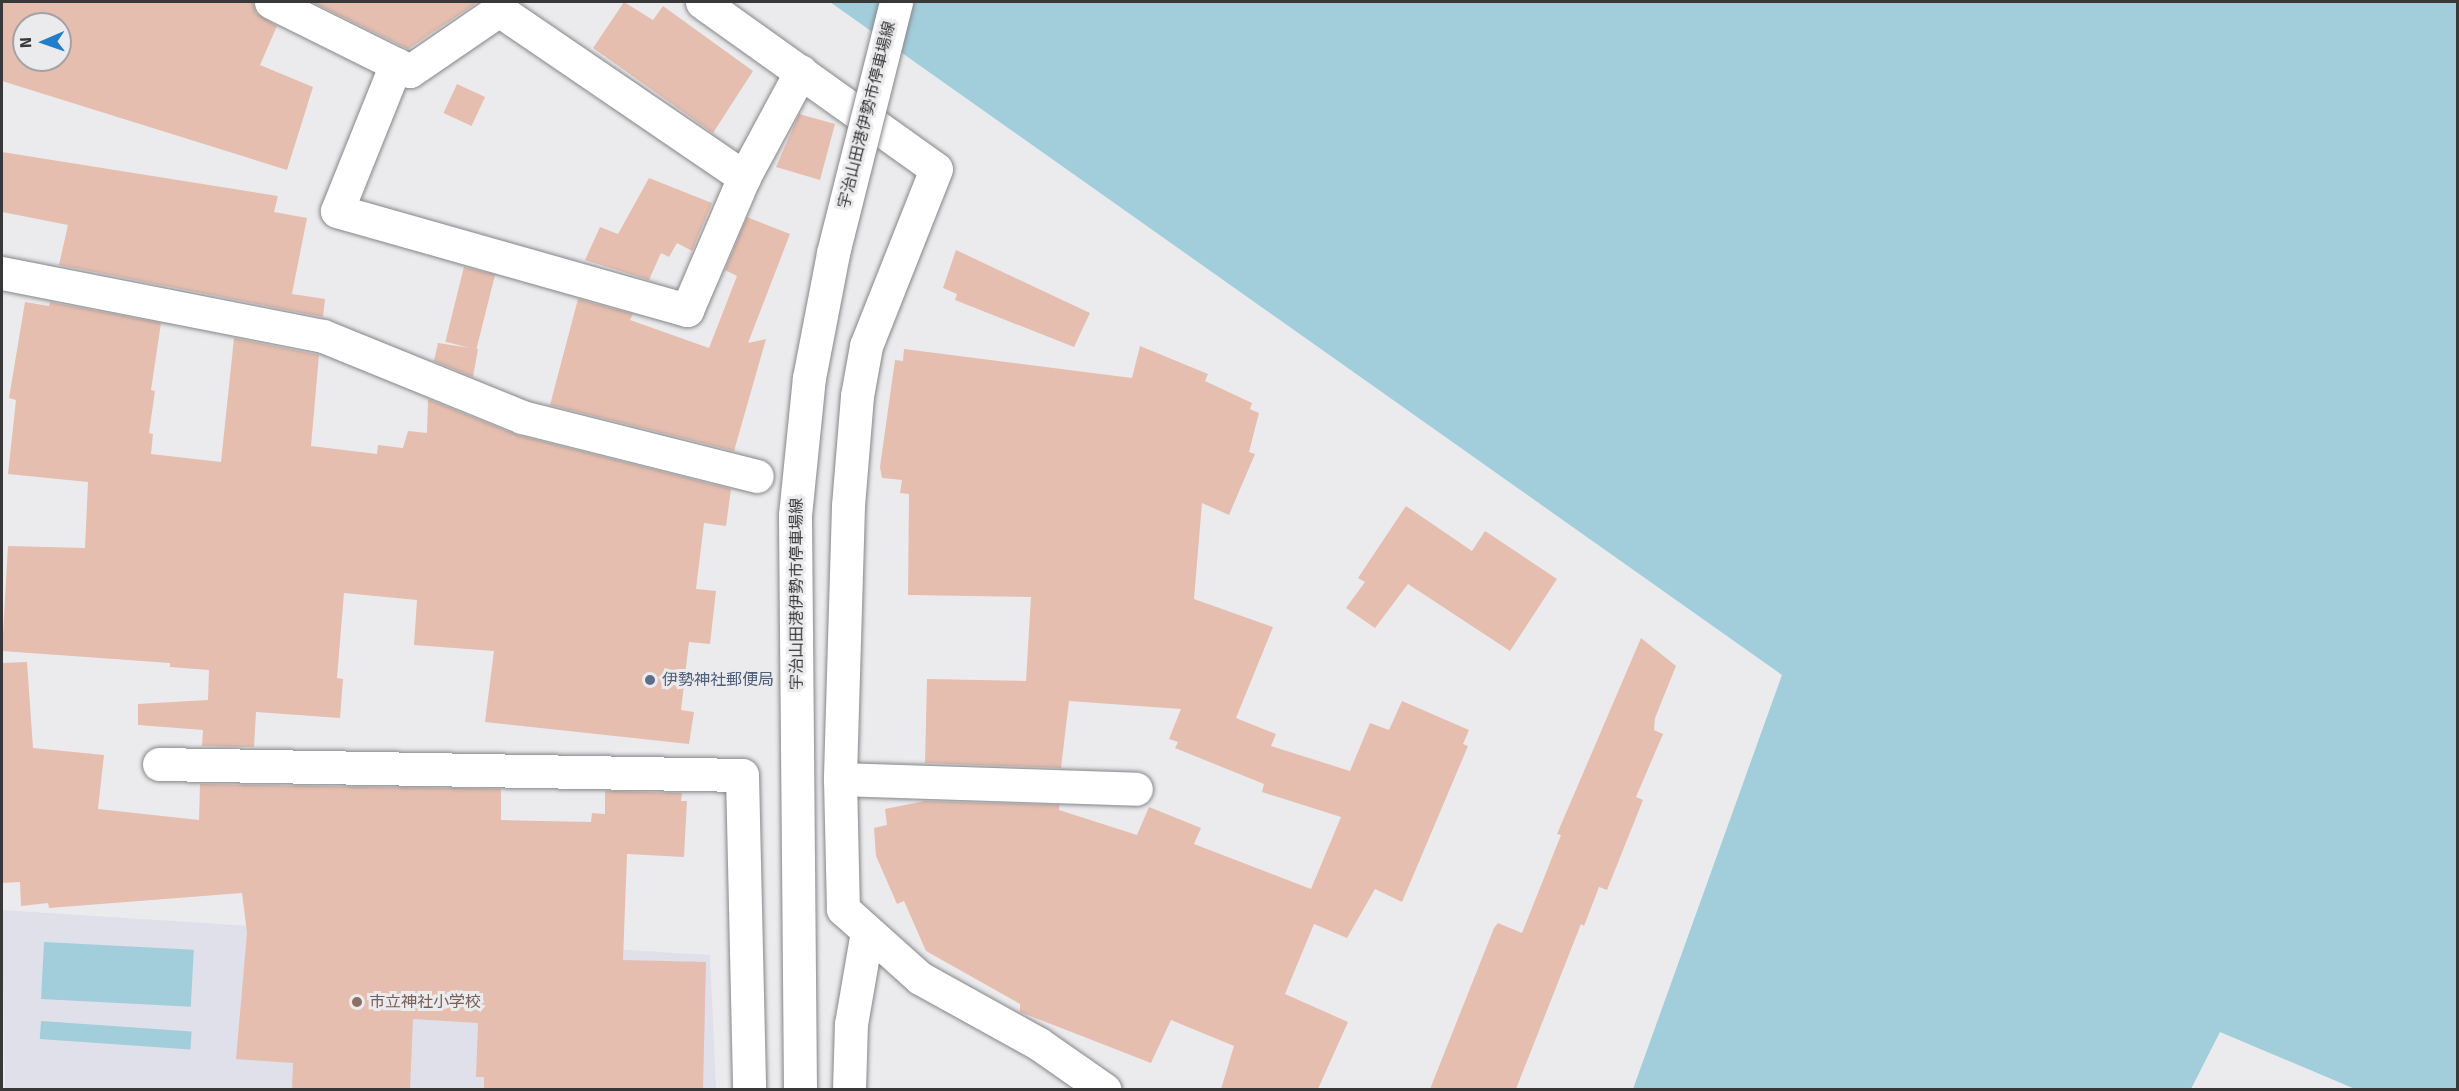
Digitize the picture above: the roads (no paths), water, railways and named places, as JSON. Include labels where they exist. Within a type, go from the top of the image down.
[{"type":"street","points":[[272,2],[410,71],[499,10],[744,177]]},
{"type":"street","points":[[702,2],[936,169],[866,346],[857,396],[848,506],[840,779],[843,909],[920,978],[1039,1044],[1105,1089]]},
{"type":"street","name":"宇治山田港伊勢市停車場線","points":[[800,1089],[795,515],[809,378],[831,264],[896,2]]},
{"type":"street","points":[[396,64],[337,211],[687,310],[744,177],[801,71]]},
{"type":"street","points":[[2,273],[322,336],[522,417],[757,476]]},
{"type":"street","points":[[159,764],[742,775],[748,1089]]},
{"type":"street","points":[[840,779],[1136,789]]},
{"type":"street","points":[[849,1089],[850,1024],[867,931]]},
{"type":"water","points":[[830,2],[2457,2],[2457,1089],[2355,1089],[2220,1032],[2191,1089],[1633,1089],[1782,675]]},
{"type":"water","points":[[44,942],[194,950],[191,1007],[41,999]]},
{"type":"water","points":[[41,1021],[192,1032],[190,1049],[40,1039]]},
{"type":"place","name":"伊勢神社郵便局","points":[[650,680]]},
{"type":"place","name":"市立神社小学校","points":[[357,1002]]}]
